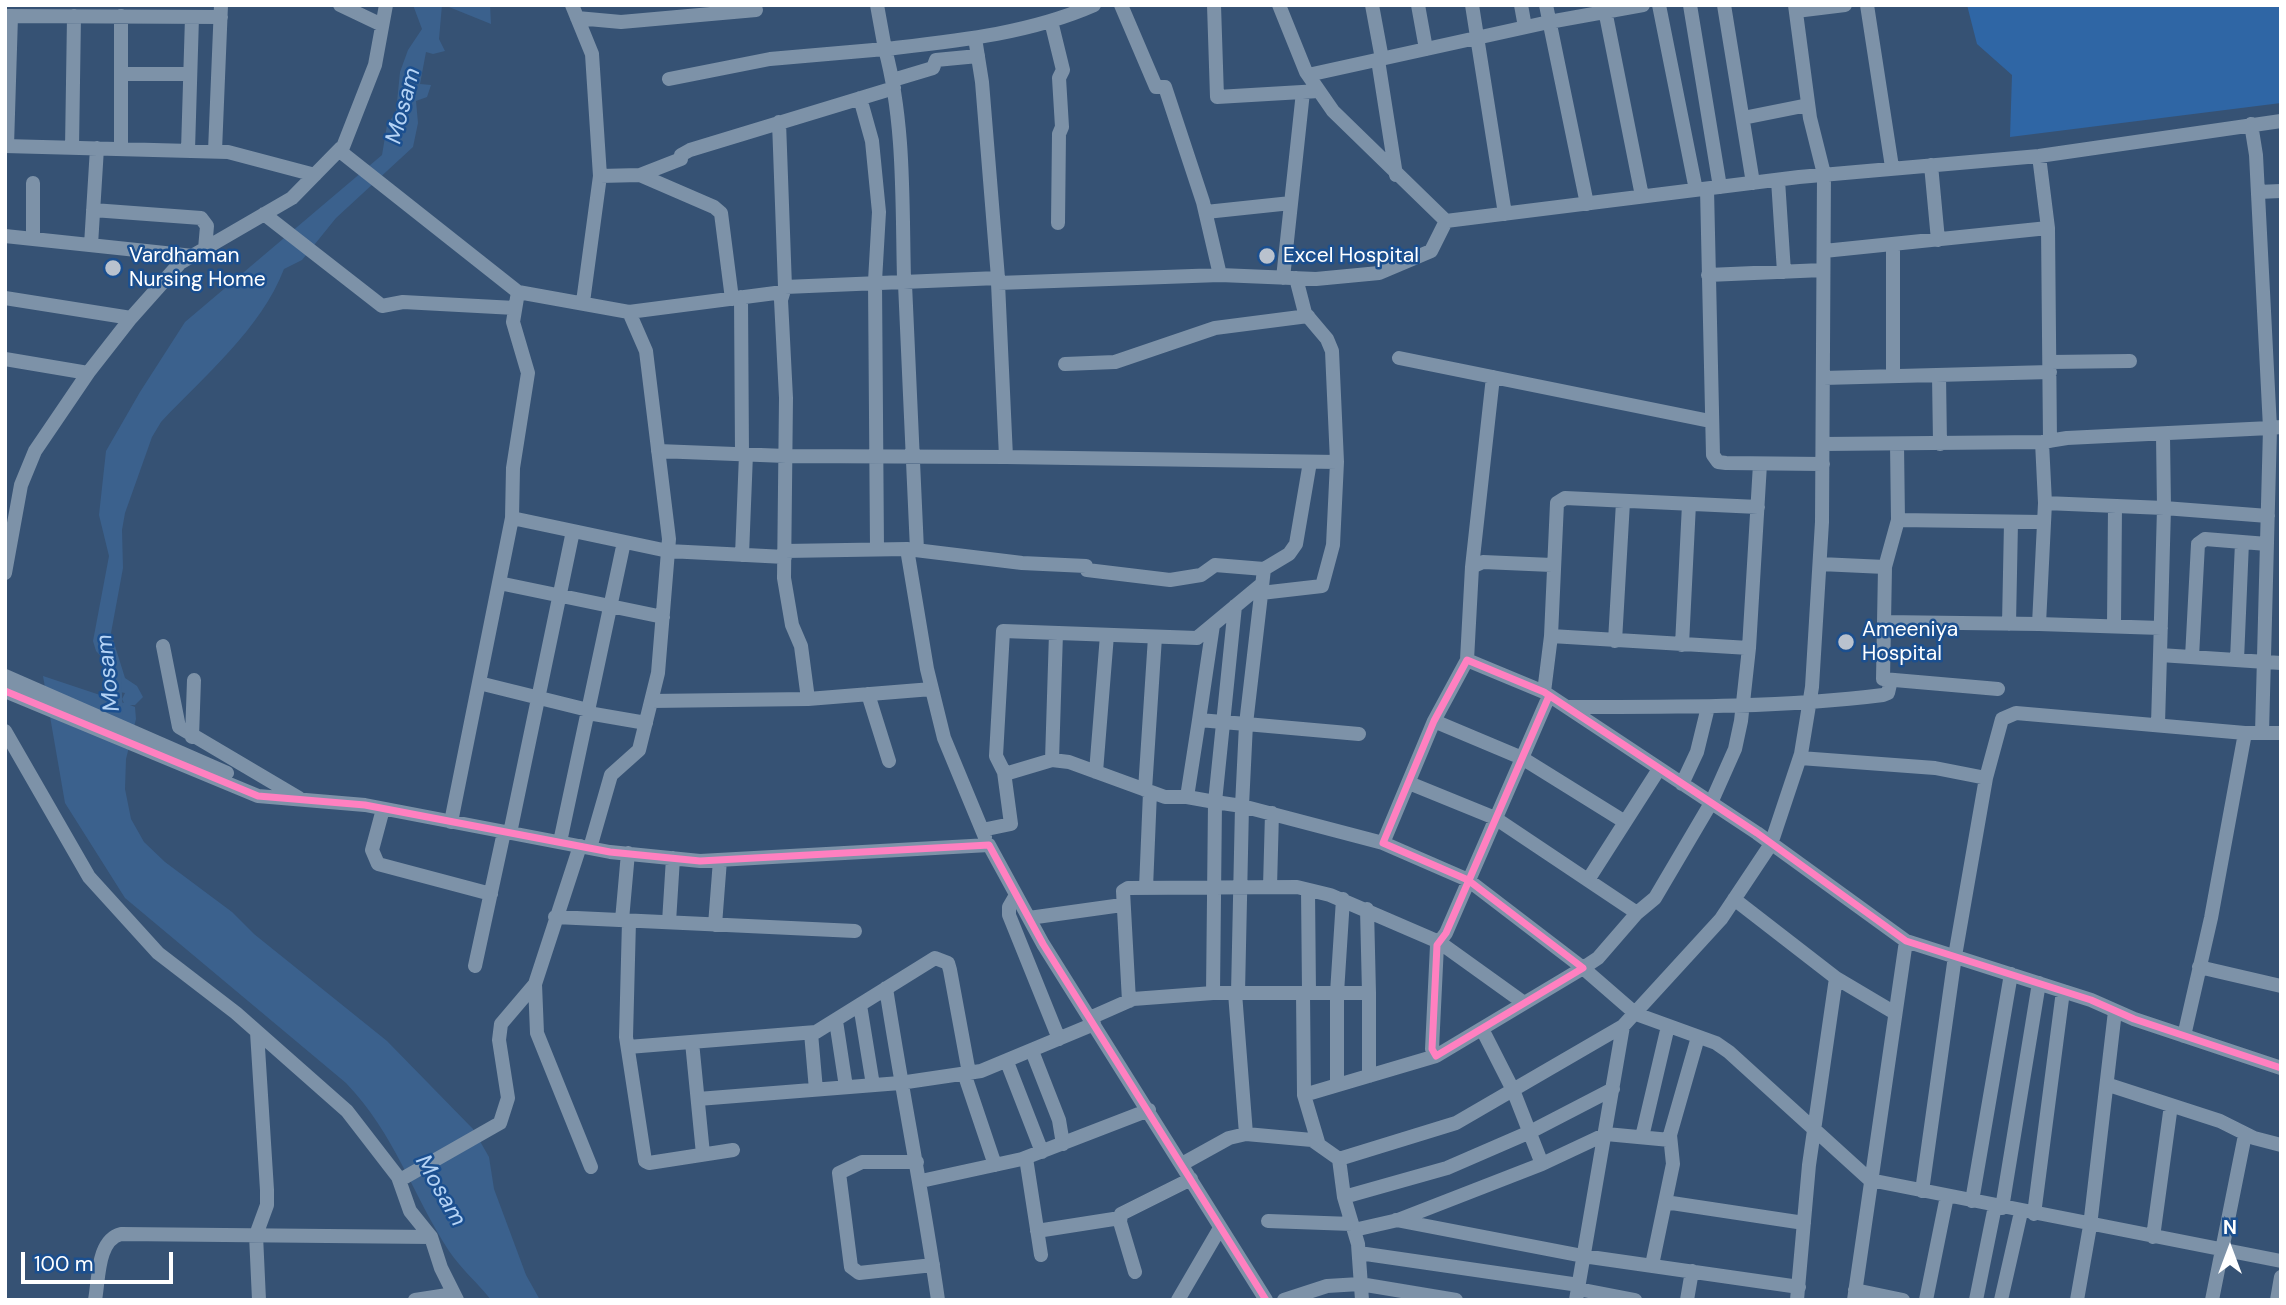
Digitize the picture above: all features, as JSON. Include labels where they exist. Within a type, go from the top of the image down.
[{"type":"street","points":[[340,5],[382,25]]},
{"type":"street","points":[[5,573],[21,485],[35,451],[88,373],[131,318],[180,263],[292,198],[341,150],[375,65],[386,5]]},
{"type":"street","points":[[877,5],[893,84],[900,157],[915,456],[912,549],[932,689],[944,738],[989,845],[1029,918],[1266,1300]]},
{"type":"street","points":[[669,79],[771,58],[885,49],[975,38],[1051,21],[1094,5]]},
{"type":"street","points":[[1121,5],[1156,87],[1165,87],[1206,212],[1220,275]]},
{"type":"street","points":[[1214,5],[1217,97],[1319,91]]},
{"type":"street","points":[[1279,5],[1308,75],[1333,111],[1446,221],[1824,174],[2039,156],[2281,121]]},
{"type":"street","points":[[1372,5],[1396,175]]},
{"type":"street","points":[[1418,5],[1426,49]]},
{"type":"street","points":[[1472,5],[1505,214]]},
{"type":"street","points":[[1521,5],[1525,27]]},
{"type":"street","points":[[1546,5],[1587,204]]},
{"type":"street","points":[[1308,75],[1604,9],[1643,5]]},
{"type":"street","points":[[1658,5],[1708,189]]},
{"type":"street","points":[[1690,5],[1708,189],[1711,445],[1718,462],[1823,464]]},
{"type":"street","points":[[1724,5],[1753,183]]},
{"type":"street","points":[[1339,1159],[1456,1123],[1623,1026],[1721,919],[1771,844],[1800,758],[1810,704],[1820,564],[1823,464],[1824,174],[1808,105],[1795,8],[1845,5]]},
{"type":"street","points":[[1867,5],[1892,167]]},
{"type":"street","points":[[1604,9],[1642,196]]},
{"type":"street","points":[[574,11],[621,22],[756,10]]},
{"type":"street","points":[[215,151],[221,11],[191,17],[121,16],[102,11],[74,16],[8,16],[6,146],[239,153],[315,175]]},
{"type":"street","points":[[574,11],[592,54],[600,176],[583,302]]},
{"type":"street","points":[[72,148],[74,16]]},
{"type":"street","points":[[121,16],[121,149]]},
{"type":"street","points":[[188,150],[191,17]]},
{"type":"street","points":[[1051,21],[1063,70],[1059,78],[1062,127],[1059,134],[1058,223]]},
{"type":"street","points":[[975,38],[998,281],[1006,457]]},
{"type":"street","points":[[600,176],[640,175],[681,159],[681,155],[690,150],[860,98],[933,68],[936,60],[978,56]]},
{"type":"street","points":[[121,74],[190,74]]},
{"type":"street","points":[[982,830],[1011,824],[1005,774],[996,756],[1003,631],[1197,638],[1235,606],[1261,589],[1322,586],[1333,545],[1337,462],[1332,351],[1308,316],[1290,278],[1291,203],[1303,92]]},
{"type":"street","points":[[860,98],[872,141],[879,212],[875,281],[877,549]]},
{"type":"street","points":[[1743,118],[1808,105]]},
{"type":"street","points":[[779,122],[786,456],[784,578],[792,625],[801,646],[808,699]]},
{"type":"street","points":[[2251,124],[2258,192],[2264,325],[2276,427],[2268,516],[2262,733]]},
{"type":"street","points":[[91,245],[97,148]]},
{"type":"street","points":[[341,150],[518,292],[629,312],[784,289],[875,281],[998,281],[1220,275],[1290,278],[1379,273],[1431,251],[1446,221]]},
{"type":"street","points":[[2039,156],[2048,228],[2050,367],[2039,624]]},
{"type":"street","points":[[1931,165],[1938,240]]},
{"type":"street","points":[[640,175],[715,207],[721,213],[736,298],[744,454],[743,555]]},
{"type":"street","points":[[1778,180],[1784,272]]},
{"type":"street","points":[[33,183],[33,239]]},
{"type":"street","points":[[2258,192],[2281,191]]},
{"type":"street","points":[[1206,212],[1291,203]]},
{"type":"street","points":[[93,210],[201,218],[207,226],[199,252]]},
{"type":"street","points":[[264,214],[385,307],[403,302],[515,307]]},
{"type":"street","points":[[1824,251],[2048,228]]},
{"type":"street","points":[[5,236],[199,252]]},
{"type":"street","points":[[1893,244],[1893,376]]},
{"type":"street","points":[[1708,275],[1823,270]]},
{"type":"street","points":[[451,822],[512,519],[513,468],[528,373],[513,322],[518,292]]},
{"type":"street","points":[[5,298],[131,318]]},
{"type":"street","points":[[591,1167],[537,1033],[536,984],[555,917],[585,847],[611,775],[639,750],[658,673],[668,551],[646,351],[629,312]]},
{"type":"street","points":[[1065,364],[1115,362],[1215,328],[1308,316]]},
{"type":"street","points":[[2264,325],[2281,326]]},
{"type":"street","points":[[1399,358],[1710,422]]},
{"type":"street","points":[[5,359],[88,373]]},
{"type":"street","points":[[1823,379],[1939,375],[2130,361]]},
{"type":"street","points":[[1939,375],[1940,444]]},
{"type":"street","points":[[1383,844],[1434,721],[1467,660],[1472,567],[1493,377]]},
{"type":"street","points":[[1823,444],[2046,442],[2067,438],[2163,436],[2276,427]]},
{"type":"street","points":[[2158,724],[2164,508],[2163,436]]},
{"type":"street","points":[[1898,444],[1898,520],[1885,567],[1883,679],[1998,688]]},
{"type":"street","points":[[658,451],[786,456],[1337,462]]},
{"type":"street","points":[[512,519],[668,551],[743,555],[912,549],[1022,563],[1086,566],[1087,570],[1170,580],[1200,575],[1215,565],[1264,569],[1290,554],[1296,544],[1310,463]]},
{"type":"street","points":[[1304,1095],[1436,1056],[1598,958],[1637,913],[1655,898],[1711,803],[1735,749],[1749,648],[1760,464]]},
{"type":"street","points":[[1436,1056],[1432,1049],[1439,942],[1446,933],[1522,758],[1546,694],[1556,503],[1565,498],[1758,507]]},
{"type":"street","points":[[1615,641],[1623,502]]},
{"type":"street","points":[[2045,503],[2268,516]]},
{"type":"street","points":[[1682,645],[1689,505]]},
{"type":"street","points":[[2114,626],[2115,506]]},
{"type":"street","points":[[1898,520],[2043,523]]},
{"type":"street","points":[[2009,624],[2011,522]]},
{"type":"street","points":[[475,966],[538,698],[573,531]]},
{"type":"street","points":[[2192,657],[2198,544],[2205,539],[2267,544]]},
{"type":"street","points":[[559,842],[624,542]]},
{"type":"street","points":[[2237,660],[2242,542]]},
{"type":"street","points":[[1472,567],[1483,562],[1552,565]]},
{"type":"street","points":[[1820,564],[1885,567]]},
{"type":"street","points":[[1247,1134],[1236,993],[1238,887],[1246,724],[1264,569]]},
{"type":"street","points":[[499,583],[663,617]]},
{"type":"street","points":[[1213,993],[1215,802],[1226,722],[1235,606]]},
{"type":"street","points":[[1884,622],[2161,628]]},
{"type":"street","points":[[1187,797],[1213,625]]},
{"type":"street","points":[[1052,760],[1056,633]]},
{"type":"street","points":[[1096,772],[1107,635]]},
{"type":"street","points":[[1551,636],[1749,648]]},
{"type":"street","points":[[1146,888],[1155,637]]},
{"type":"street","points":[[163,646],[177,723],[192,737],[302,800]]},
{"type":"street","points":[[2160,655],[2281,663]]},
{"type":"street","points":[[1467,660],[1546,694],[1771,844],[1906,941],[2063,991],[2184,1036],[2281,1068]]},
{"type":"street","points":[[192,737],[194,680]]},
{"type":"street","points":[[1565,707],[1742,708],[1810,704],[1883,695],[1888,693],[1891,680]]},
{"type":"street","points":[[6,681],[282,798]]},
{"type":"street","points":[[6,681],[258,796],[383,809],[585,847],[673,858],[720,860],[989,845]]},
{"type":"street","points":[[479,683],[588,709]]},
{"type":"street","points":[[652,701],[808,699],[932,689]]},
{"type":"street","points":[[868,694],[889,761]]},
{"type":"street","points":[[1682,784],[1697,752],[1708,708]]},
{"type":"street","points":[[588,709],[588,713],[646,723]]},
{"type":"street","points":[[1923,1191],[1955,956],[1986,778],[2002,719],[2016,713],[2245,733],[2281,733]]},
{"type":"street","points":[[1199,720],[1359,734]]},
{"type":"street","points":[[1434,721],[1522,758],[1625,822]]},
{"type":"street","points":[[5,731],[89,877],[158,953],[257,1032],[342,1106],[403,1178],[410,1211],[431,1237],[456,1297],[415,1300]]},
{"type":"street","points":[[2184,1036],[2245,733]]},
{"type":"street","points":[[1800,758],[1935,768],[1986,778]]},
{"type":"street","points":[[1005,774],[1052,760],[1096,772],[1165,797],[1187,797],[1242,806],[1383,844],[1468,880],[1583,968],[1636,1014],[1698,1037],[1729,1052],[1870,1180],[2090,1226],[2281,1261]]},
{"type":"street","points":[[1588,880],[1659,769]]},
{"type":"street","points":[[1409,783],[1495,818],[1637,913]]},
{"type":"street","points":[[383,809],[372,850],[378,864],[491,894]]},
{"type":"street","points":[[1270,887],[1272,813]]},
{"type":"street","points":[[628,853],[628,1047],[645,1161],[733,1150]]},
{"type":"street","points":[[669,922],[673,858]]},
{"type":"street","points":[[715,925],[720,860]]},
{"type":"street","points":[[1129,1001],[1123,891],[1146,888],[1270,887],[1308,890],[1343,899],[1367,909],[1439,942],[1524,1003]]},
{"type":"street","points":[[1308,890],[1304,1095],[1318,1142]]},
{"type":"street","points":[[1016,895],[1009,907],[1009,915],[1059,1039]]},
{"type":"street","points":[[1338,1085],[1337,993],[1343,899]]},
{"type":"street","points":[[1734,899],[1836,978],[1895,1013]]},
{"type":"street","points":[[1029,918],[1122,905]]},
{"type":"street","points":[[1367,909],[1369,1076]]},
{"type":"street","points":[[555,917],[856,931]]},
{"type":"street","points":[[1903,1300],[1855,1295],[1906,941]]},
{"type":"street","points":[[628,1047],[811,1034],[836,1021],[927,960],[935,958],[948,963],[966,1073],[995,1165]]},
{"type":"street","points":[[2199,967],[2281,986]]},
{"type":"street","points":[[1972,1201],[2011,974]]},
{"type":"street","points":[[1396,1220],[1583,1256],[1692,1271],[1798,1293],[1813,1128],[1836,978]]},
{"type":"street","points":[[1976,1300],[1999,1207],[2039,983]]},
{"type":"street","points":[[403,1178],[496,1127],[508,1098],[499,1040],[501,1024],[536,984]]},
{"type":"street","points":[[886,988],[900,1083],[921,1181],[938,1300]]},
{"type":"street","points":[[2001,1300],[2028,1213],[2063,991]]},
{"type":"street","points":[[698,1099],[900,1083],[966,1073],[1007,1062],[1032,1051],[1129,1001],[1213,993],[1369,993]]},
{"type":"street","points":[[860,1005],[873,1085]]},
{"type":"street","points":[[2077,1300],[2109,1085],[2115,1011]]},
{"type":"street","points":[[836,1021],[846,1087]]},
{"type":"street","points":[[1577,1291],[1623,1026]]},
{"type":"street","points":[[1643,1137],[1668,1026]]},
{"type":"street","points":[[1482,1029],[1513,1090],[1542,1164]]},
{"type":"street","points":[[257,1032],[267,1198],[256,1235],[260,1300]]},
{"type":"street","points":[[811,1034],[816,1090]]},
{"type":"street","points":[[1652,1265],[1674,1158],[1670,1140],[1698,1037]]},
{"type":"street","points":[[692,1042],[703,1154]]},
{"type":"street","points":[[1032,1051],[1059,1120],[1063,1144]]},
{"type":"street","points":[[1007,1062],[1042,1152]]},
{"type":"street","points":[[2109,1085],[2220,1121],[2245,1135],[2281,1145]]},
{"type":"street","points":[[1344,1197],[1441,1170],[1530,1132],[1613,1089]]},
{"type":"street","points":[[2153,1237],[2171,1105]]},
{"type":"street","points":[[921,1181],[1026,1158],[1149,1110]]},
{"type":"street","points":[[1182,1164],[1229,1138],[1247,1134],[1318,1142],[1339,1159],[1344,1197],[1359,1253],[1362,1300]]},
{"type":"street","points":[[1268,1221],[1353,1227],[1396,1220],[1542,1164],[1606,1134],[1670,1140]]},
{"type":"street","points":[[2212,1300],[2245,1135]]},
{"type":"street","points":[[1026,1158],[1041,1255]]},
{"type":"street","points":[[917,1162],[862,1162],[839,1173],[850,1267],[859,1273],[933,1265]]},
{"type":"street","points":[[1135,1272],[1120,1218],[1123,1212],[1191,1179]]},
{"type":"street","points":[[1926,1300],[1947,1196]]},
{"type":"street","points":[[1665,1202],[1804,1223]]},
{"type":"street","points":[[1037,1231],[1120,1218]]},
{"type":"street","points":[[1178,1300],[1220,1228]]},
{"type":"street","points":[[95,1300],[104,1247],[113,1236],[431,1237]]},
{"type":"street","points":[[1359,1253],[1635,1300]]},
{"type":"street","points":[[1687,1300],[1692,1271]]},
{"type":"street","points":[[2277,1300],[2281,1277]]},
{"type":"street","points":[[1284,1300],[1327,1286],[1360,1284],[1449,1299]]},
{"type":"shaded area","points":[[1967,5],[2281,5],[2281,103],[2010,137],[2012,75],[1977,44]]},
{"type":"water","points":[[413,5],[442,5],[439,39],[445,51],[433,54],[426,52],[420,84],[431,85],[427,97],[416,101],[418,123],[413,147],[336,218],[302,260],[284,269],[274,291],[246,332],[161,422],[152,437],[125,513],[122,530],[123,568],[111,633],[125,678],[137,686],[143,697],[135,705],[130,705],[135,707],[136,719],[126,759],[125,789],[131,819],[144,842],[165,862],[232,912],[254,934],[387,1041],[473,1129],[489,1157],[494,1189],[526,1275],[540,1300],[491,1300],[449,1251],[378,1123],[346,1083],[125,898],[65,803],[43,676],[124,703],[122,699],[125,693],[110,690],[103,678],[109,664],[96,651],[93,641],[109,556],[99,515],[106,451],[185,322],[382,155],[387,125],[396,112],[400,72],[408,50],[422,29]]},
{"type":"water","points":[[444,5],[490,5],[491,24]]},
{"type":"waterway","name":"Mosam","points":[[112,668],[114,723]]},
{"type":"cycle path","points":[[1549,696],[1446,933],[1437,945],[1432,1049],[1436,1056],[1583,968],[1468,880],[1383,843],[1434,721],[1467,660],[1544,692],[1757,833],[1906,941],[2091,1000],[2134,1019],[2281,1068]]},
{"type":"cycle path","points":[[5,691],[258,796],[365,805],[610,852],[700,861],[989,845],[1043,944],[1266,1300]]},
{"type":"place","name":"Excel Hospital","points":[[1267,256]]},
{"type":"place","name":"Vardhaman Nursing Home","points":[[113,268]]},
{"type":"place","name":"Ameeniya Hospital","points":[[1846,642]]}]
